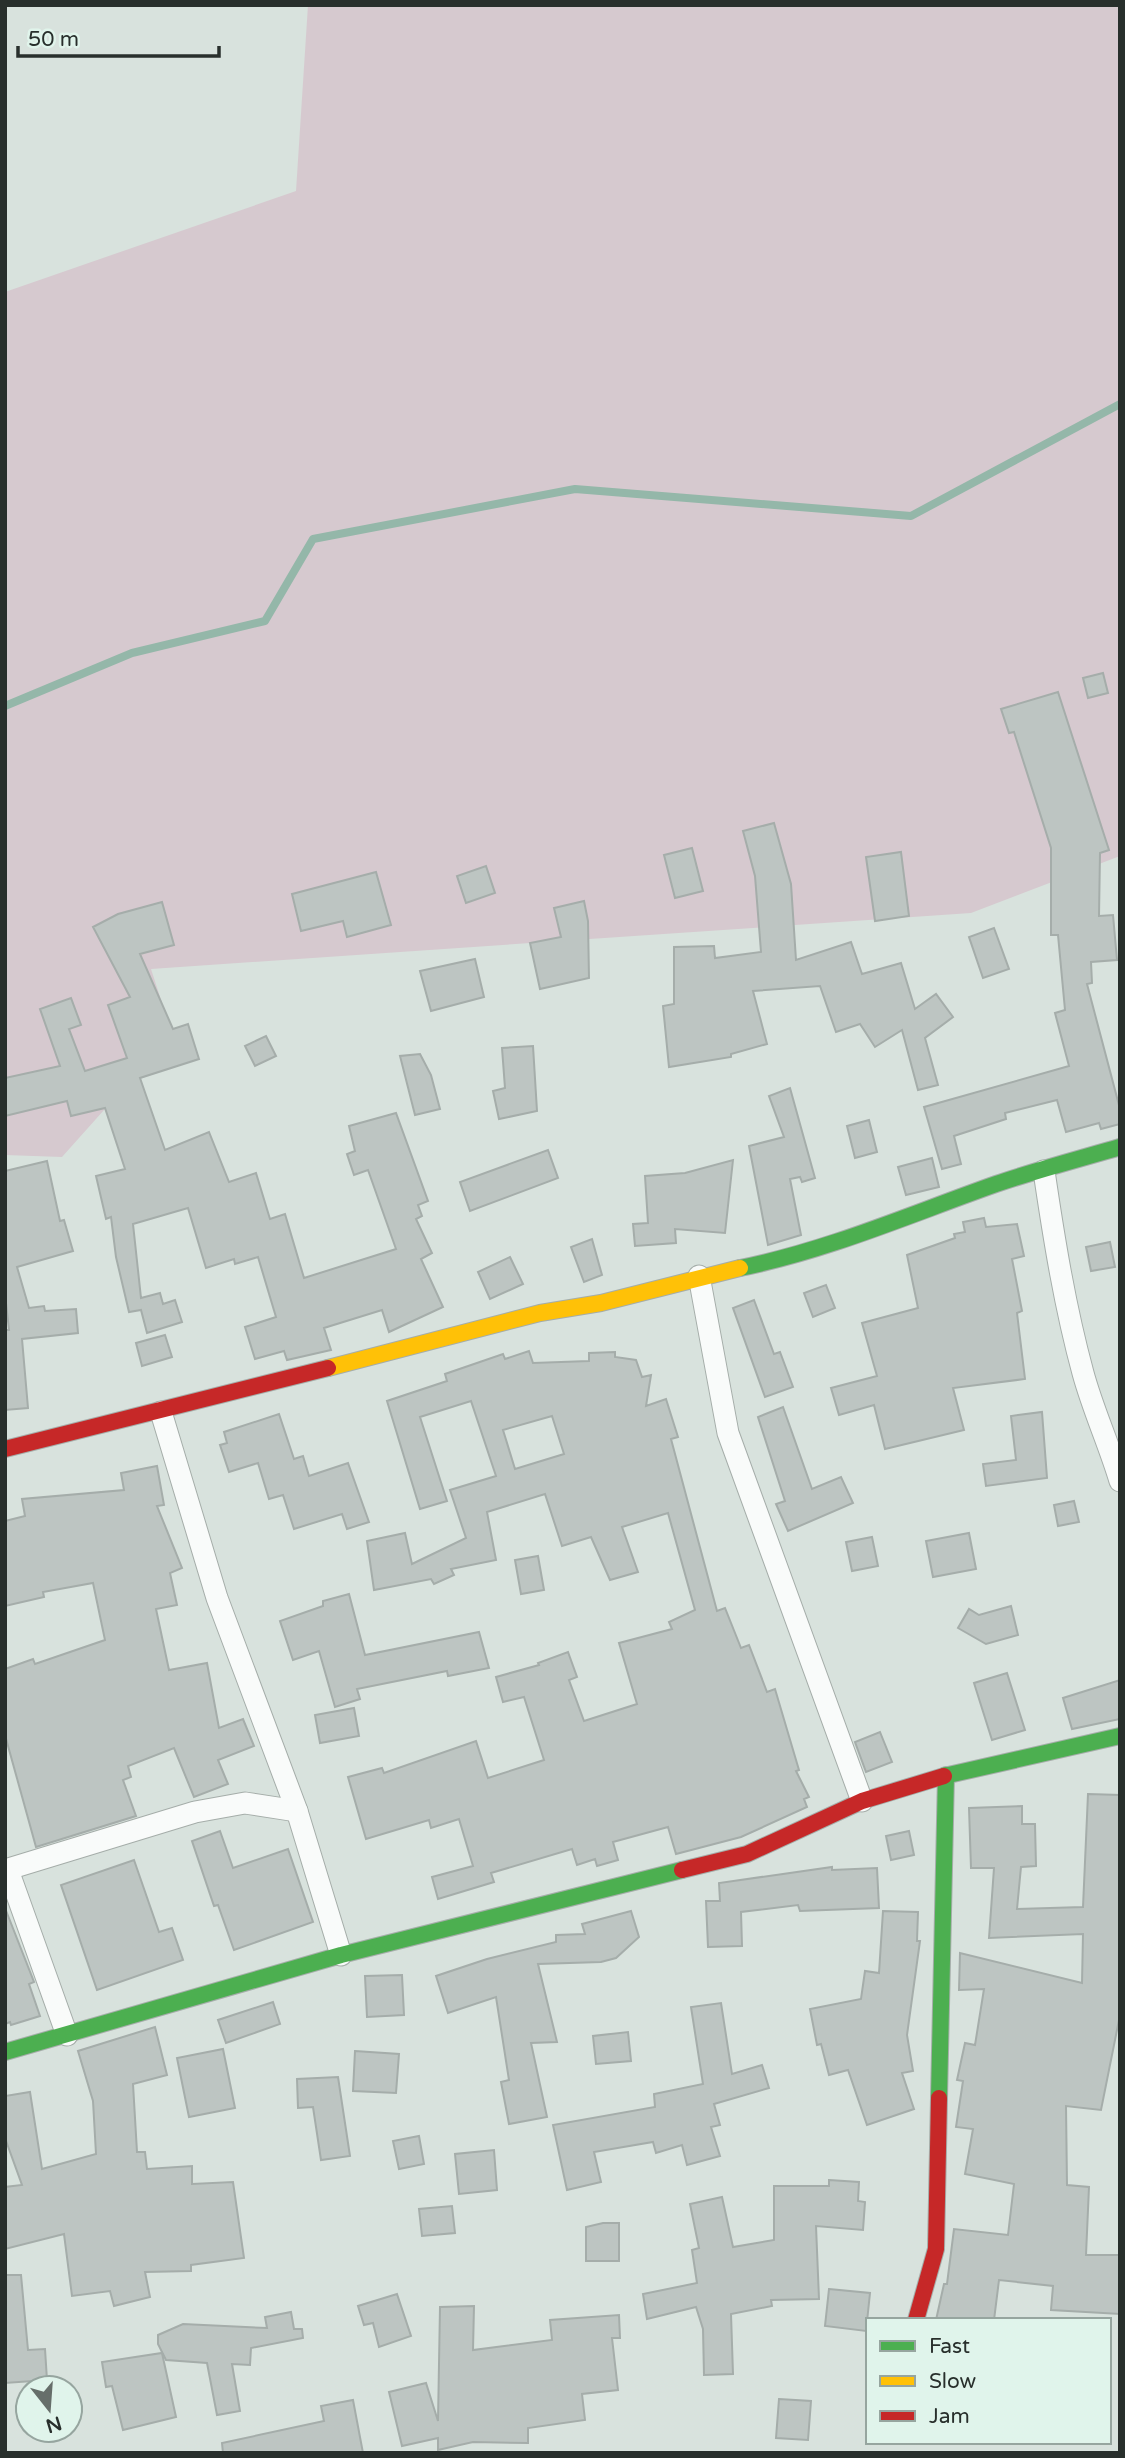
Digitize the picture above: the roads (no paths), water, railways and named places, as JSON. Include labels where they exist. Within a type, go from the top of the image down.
[{"type":"street","points":[[5,1449],[161,1412],[527,1317],[601,1303],[699,1276],[787,1257],[874,1231],[997,1184],[1120,1147]]},
{"type":"street","points":[[1044,1171],[1060,1276],[1081,1364],[1120,1481]]},
{"type":"street","points":[[699,1276],[728,1433],[862,1801]]},
{"type":"street","points":[[161,1412],[217,1598],[296,1811],[341,1955]]},
{"type":"street","points":[[5,2052],[341,1955],[747,1854],[862,1801],[946,1775],[1120,1736]]},
{"type":"street","points":[[917,2318],[936,2249],[946,1775]]},
{"type":"street","points":[[67,2035],[7,1870],[195,1812],[245,1803],[296,1811]]},
{"type":"waterway","points":[[5,706],[132,653],[265,621],[313,539],[575,489],[911,516],[1120,404]]}]
